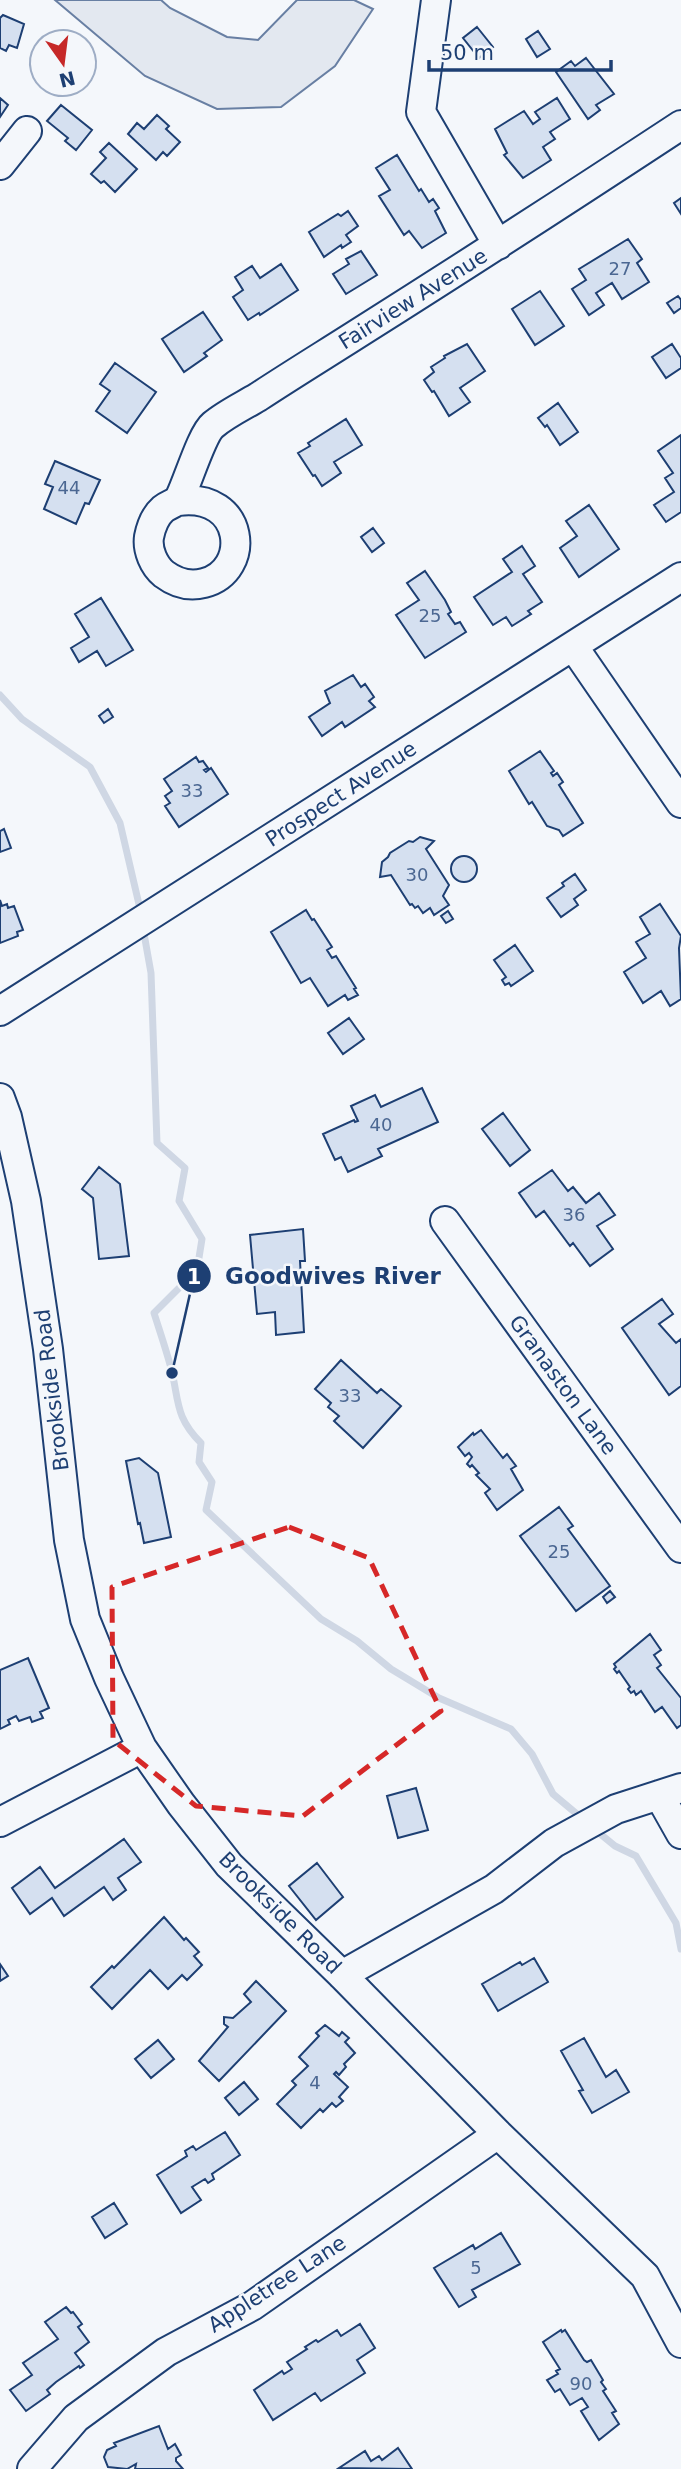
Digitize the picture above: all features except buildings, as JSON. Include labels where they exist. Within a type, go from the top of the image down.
[{"type":"street","points":[[436,0],[421,113],[498,246]]},
{"type":"street","name":"Fairview Avenue","points":[[178,501],[211,426],[498,246],[681,125]]},
{"type":"street","points":[[2,157],[27,131]]},
{"type":"street","name":"Prospect Avenue","points":[[0,1011],[681,577]]},
{"type":"street","points":[[573,646],[681,803]]},
{"type":"street","name":"Brookside Road","points":[[0,1098],[7,1117],[27,1209],[48,1349],[69,1540],[85,1619],[142,1748],[181,1804],[229,1865],[342,1975],[498,2134],[645,2276],[681,2343]]},
{"type":"street","name":"Granaston Lane","points":[[445,1221],[681,1548]]},
{"type":"street","points":[[0,1822],[142,1748]]},
{"type":"street","points":[[342,1975],[494,1889],[554,1843],[616,1809],[670,1791],[681,1834]]},
{"type":"street","name":"Appletree Lane","points":[[32,2469],[76,2418],[166,2352],[252,2305],[498,2134]]},
{"type":"highlighted area","points":[[289,1527],[369,1558],[441,1711],[303,1816],[196,1806],[113,1740],[112,1587]]},
{"type":"shaded area","points":[[55,0],[161,0],[170,8],[227,37],[258,40],[297,0],[354,0],[373,9],[335,66],[281,107],[217,109],[145,76],[98,36],[98,28],[88,28]]},
{"type":"waterway","points":[[0,695],[22,719],[90,767],[120,823],[141,913]]},
{"type":"waterway","points":[[143,928],[151,973],[157,1143],[185,1168],[179,1201],[202,1239],[197,1270],[154,1313],[180,1410],[187,1426],[201,1443],[199,1462],[212,1482],[206,1510],[321,1619],[357,1641],[391,1669],[439,1698],[511,1729],[532,1754],[553,1794],[584,1820]]},
{"type":"waterway","points":[[593,1828],[615,1846],[636,1856],[676,1923],[681,1949]]},
{"type":"place","name":"Goodwives River","points":[[172,1373]]}]
